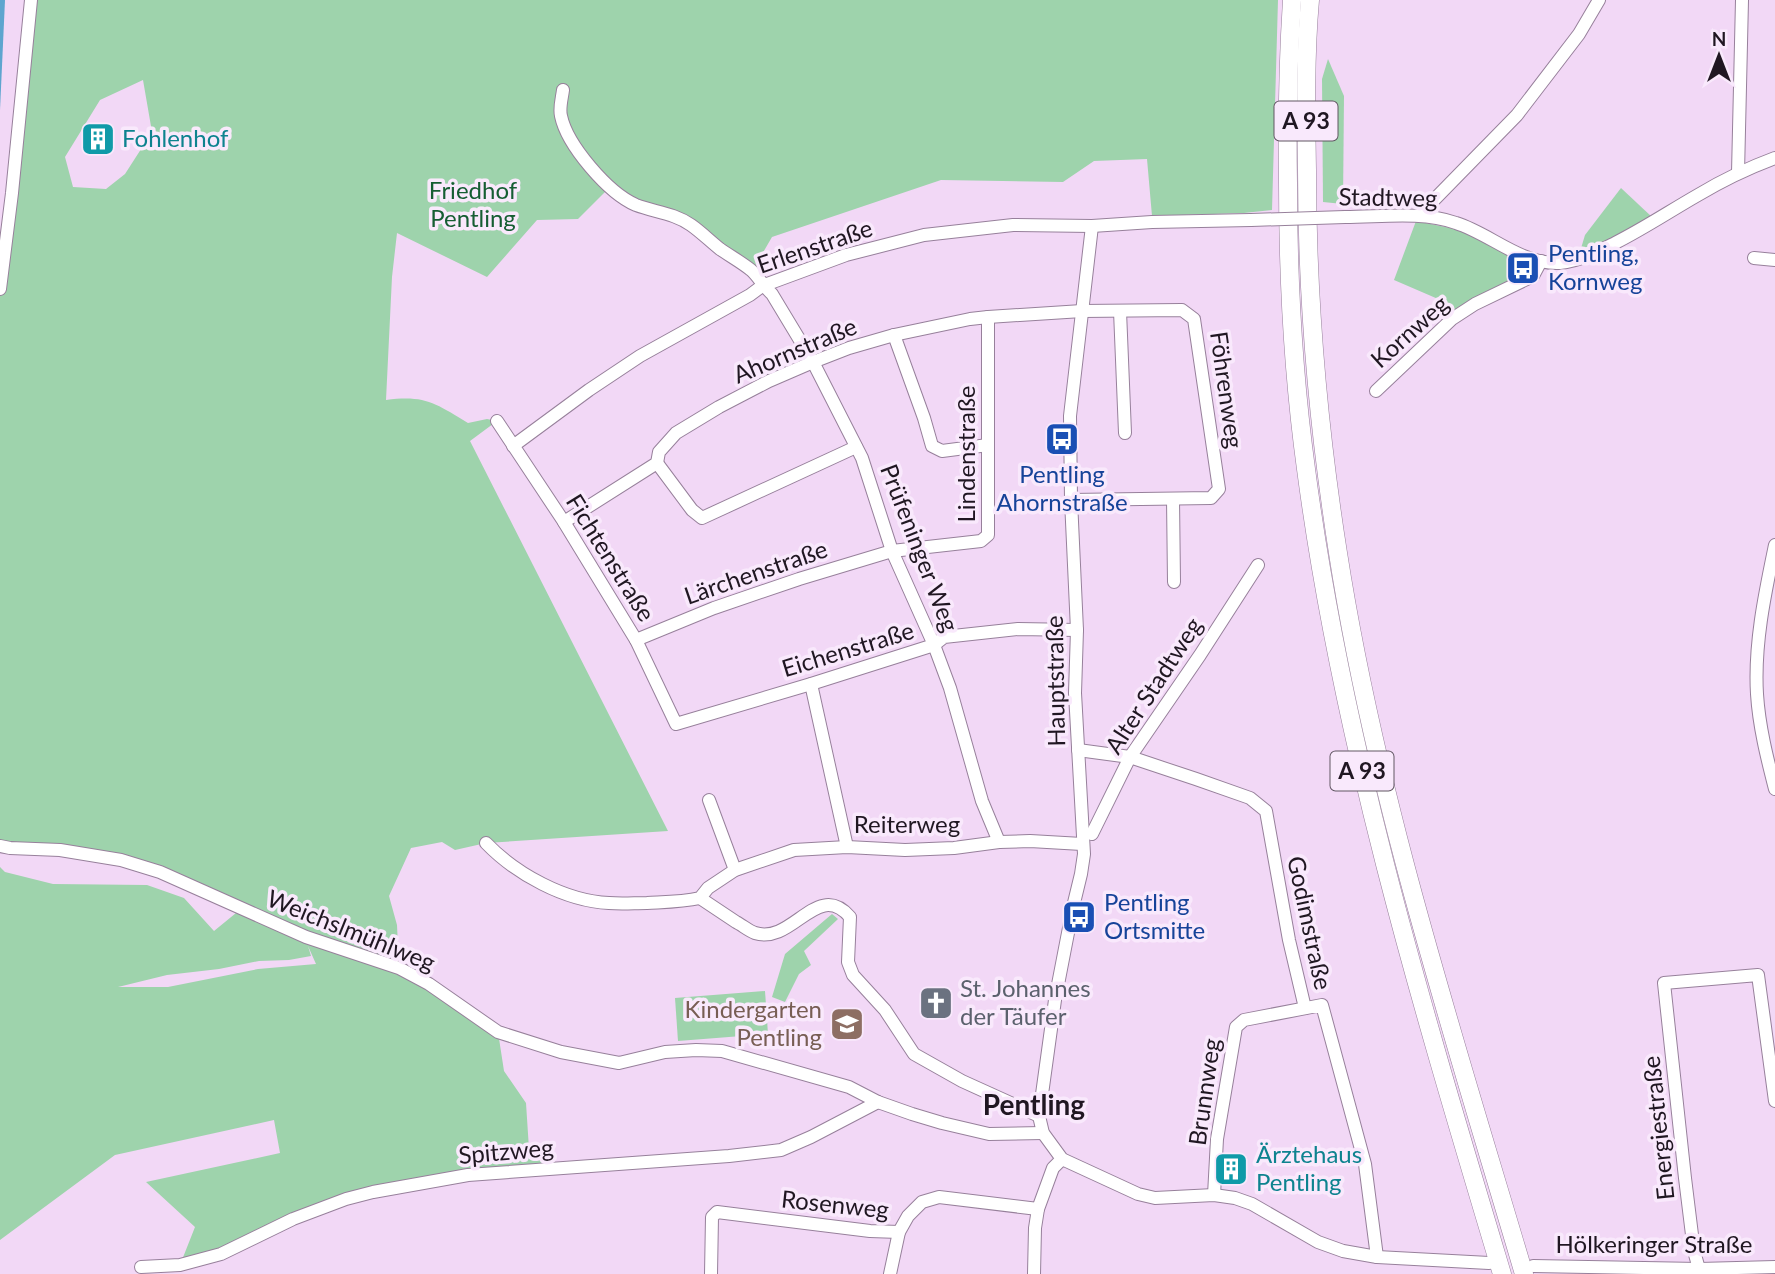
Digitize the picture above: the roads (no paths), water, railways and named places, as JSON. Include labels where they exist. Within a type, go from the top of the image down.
[{"type":"highway","name":"A 93","points":[[1292,0],[1287,159],[1293,348],[1305,468],[1318,552],[1364,783],[1405,942],[1496,1269]]},
{"type":"highway","name":"A 93","points":[[1310,4],[1306,104],[1307,232],[1324,455],[1338,555],[1367,703],[1392,811],[1429,950],[1528,1270]]},
{"type":"street","points":[[0,289],[32,0]]},
{"type":"street","points":[[1423,216],[1428,206],[1517,116],[1578,34],[1598,0]]},
{"type":"street","points":[[1738,173],[1742,0]]},
{"type":"street","name":"Prüfeninger Weg","points":[[563,90],[560,112],[563,126],[586,161],[615,192],[632,203],[689,223],[720,249],[754,272],[762,286],[772,294],[813,362],[862,458],[892,551],[950,688],[982,801],[999,842]]},
{"type":"street","name":"Stadtweg","points":[[1092,226],[1152,222],[1423,216],[1457,223],[1517,253],[1556,263],[1591,255],[1637,232],[1738,173],[1775,158]]},
{"type":"street","name":"Erlenstraße","points":[[513,446],[640,356],[762,286],[846,255],[925,235],[1013,225],[1092,226]]},
{"type":"street","name":"Hauptstraße","points":[[1043,1133],[1039,1116],[1055,1000],[1084,854],[1075,693],[1077,630],[1070,412],[1092,226]]},
{"type":"street","points":[[1754,258],[1775,260]]},
{"type":"street","name":"Kornweg","points":[[1376,391],[1452,319],[1475,304],[1533,276],[1541,261]]},
{"type":"street","name":"Föhrenweg","points":[[1071,500],[1211,498],[1219,489],[1194,319],[1182,310],[1082,311]]},
{"type":"street","name":"Ahornstraße","points":[[564,522],[657,463],[659,452],[676,433],[769,381],[813,362],[894,335],[970,319],[1082,311]]},
{"type":"street","points":[[1120,311],[1125,433]]},
{"type":"street","name":"Lindenstraße","points":[[892,551],[981,541],[988,535],[988,317]]},
{"type":"street","points":[[894,335],[932,446],[942,452],[988,445]]},
{"type":"street","name":"Fichtenstraße","points":[[496,421],[564,522],[636,640],[676,724]]},
{"type":"street","points":[[657,463],[692,510],[702,518],[856,447]]},
{"type":"street","points":[[1173,499],[1174,582]]},
{"type":"street","points":[[1775,545],[1763,604],[1757,693],[1762,734],[1775,789]]},
{"type":"street","name":"Lärchenstraße","points":[[636,640],[714,608],[892,551]]},
{"type":"street","name":"Alter Stadtweg","points":[[1092,834],[1129,757],[1258,565]]},
{"type":"street","name":"Eichenstraße","points":[[676,724],[934,645],[944,637],[1018,629],[1077,630]]},
{"type":"street","points":[[811,684],[847,847]]},
{"type":"street","name":"Godimstraße","points":[[1078,750],[1129,757],[1250,798],[1266,811],[1289,940],[1305,1009],[1322,1005],[1366,1164],[1377,1257]]},
{"type":"street","points":[[709,800],[735,870]]},
{"type":"street","name":"Reiterweg","points":[[700,898],[708,888],[735,870],[794,850],[847,847],[942,849],[1030,841],[1082,844]]},
{"type":"street","points":[[486,843],[528,876],[580,898],[607,903],[680,902],[700,898],[754,933],[768,934],[784,929],[817,907],[830,904],[843,909],[850,917],[848,962],[853,975],[885,1010],[914,1054],[962,1081],[1039,1116]]},
{"type":"street","name":"Weichslmühlweg","points":[[0,846],[60,850],[121,860],[160,872],[306,937],[399,968],[429,984],[498,1032],[561,1052],[619,1063],[665,1052],[722,1051],[849,1087],[878,1102],[932,1120],[989,1134],[1043,1133]]},
{"type":"street","name":"Energiestraße","points":[[1699,1269],[1694,1251],[1685,1178],[1664,983],[1758,975],[1775,1101]]},
{"type":"street","name":"Brunnweg","points":[[1214,1195],[1217,1139],[1236,1027],[1244,1020],[1305,1009]]},
{"type":"street","name":"Spitzweg","points":[[141,1267],[180,1265],[221,1254],[293,1219],[373,1192],[468,1175],[781,1150],[878,1102]]},
{"type":"street","points":[[1043,1133],[1062,1159],[1138,1194],[1154,1198],[1214,1195],[1235,1198],[1252,1204],[1318,1242],[1343,1251],[1445,1267],[1496,1269]]},
{"type":"street","points":[[1034,1274],[1038,1209],[1053,1168],[1062,1159]]},
{"type":"street","name":"Rosenweg","points":[[711,1274],[712,1217],[717,1212],[898,1233],[908,1216],[922,1202],[939,1197],[1038,1209]]},
{"type":"street","points":[[890,1274],[898,1233]]},
{"type":"street","name":"Hölkeringer Straße","points":[[1528,1270],[1775,1267]]},
{"type":"water","points":[[0,0],[5,0],[0,110]]},
{"type":"place","name":"Fohlenhof","points":[[98,139]]},
{"type":"place","name":"Pentling, Kornweg","points":[[1523,268]]},
{"type":"place","name":"Pentling Ahornstraße","points":[[1062,439]]},
{"type":"place","name":"Pentling Ortsmitte","points":[[1079,917]]},
{"type":"place","name":"St. Johannes der Täufer","points":[[936,1003]]},
{"type":"place","name":"Kindergarten Pentling","points":[[847,1024]]},
{"type":"place","name":"Ärztehaus Pentling","points":[[1231,1169]]},
{"type":"district","name":"Pentling","points":[[1034,1105]]},
{"type":"park label","name":"Friedhof Pentling","points":[[473,205]]}]
